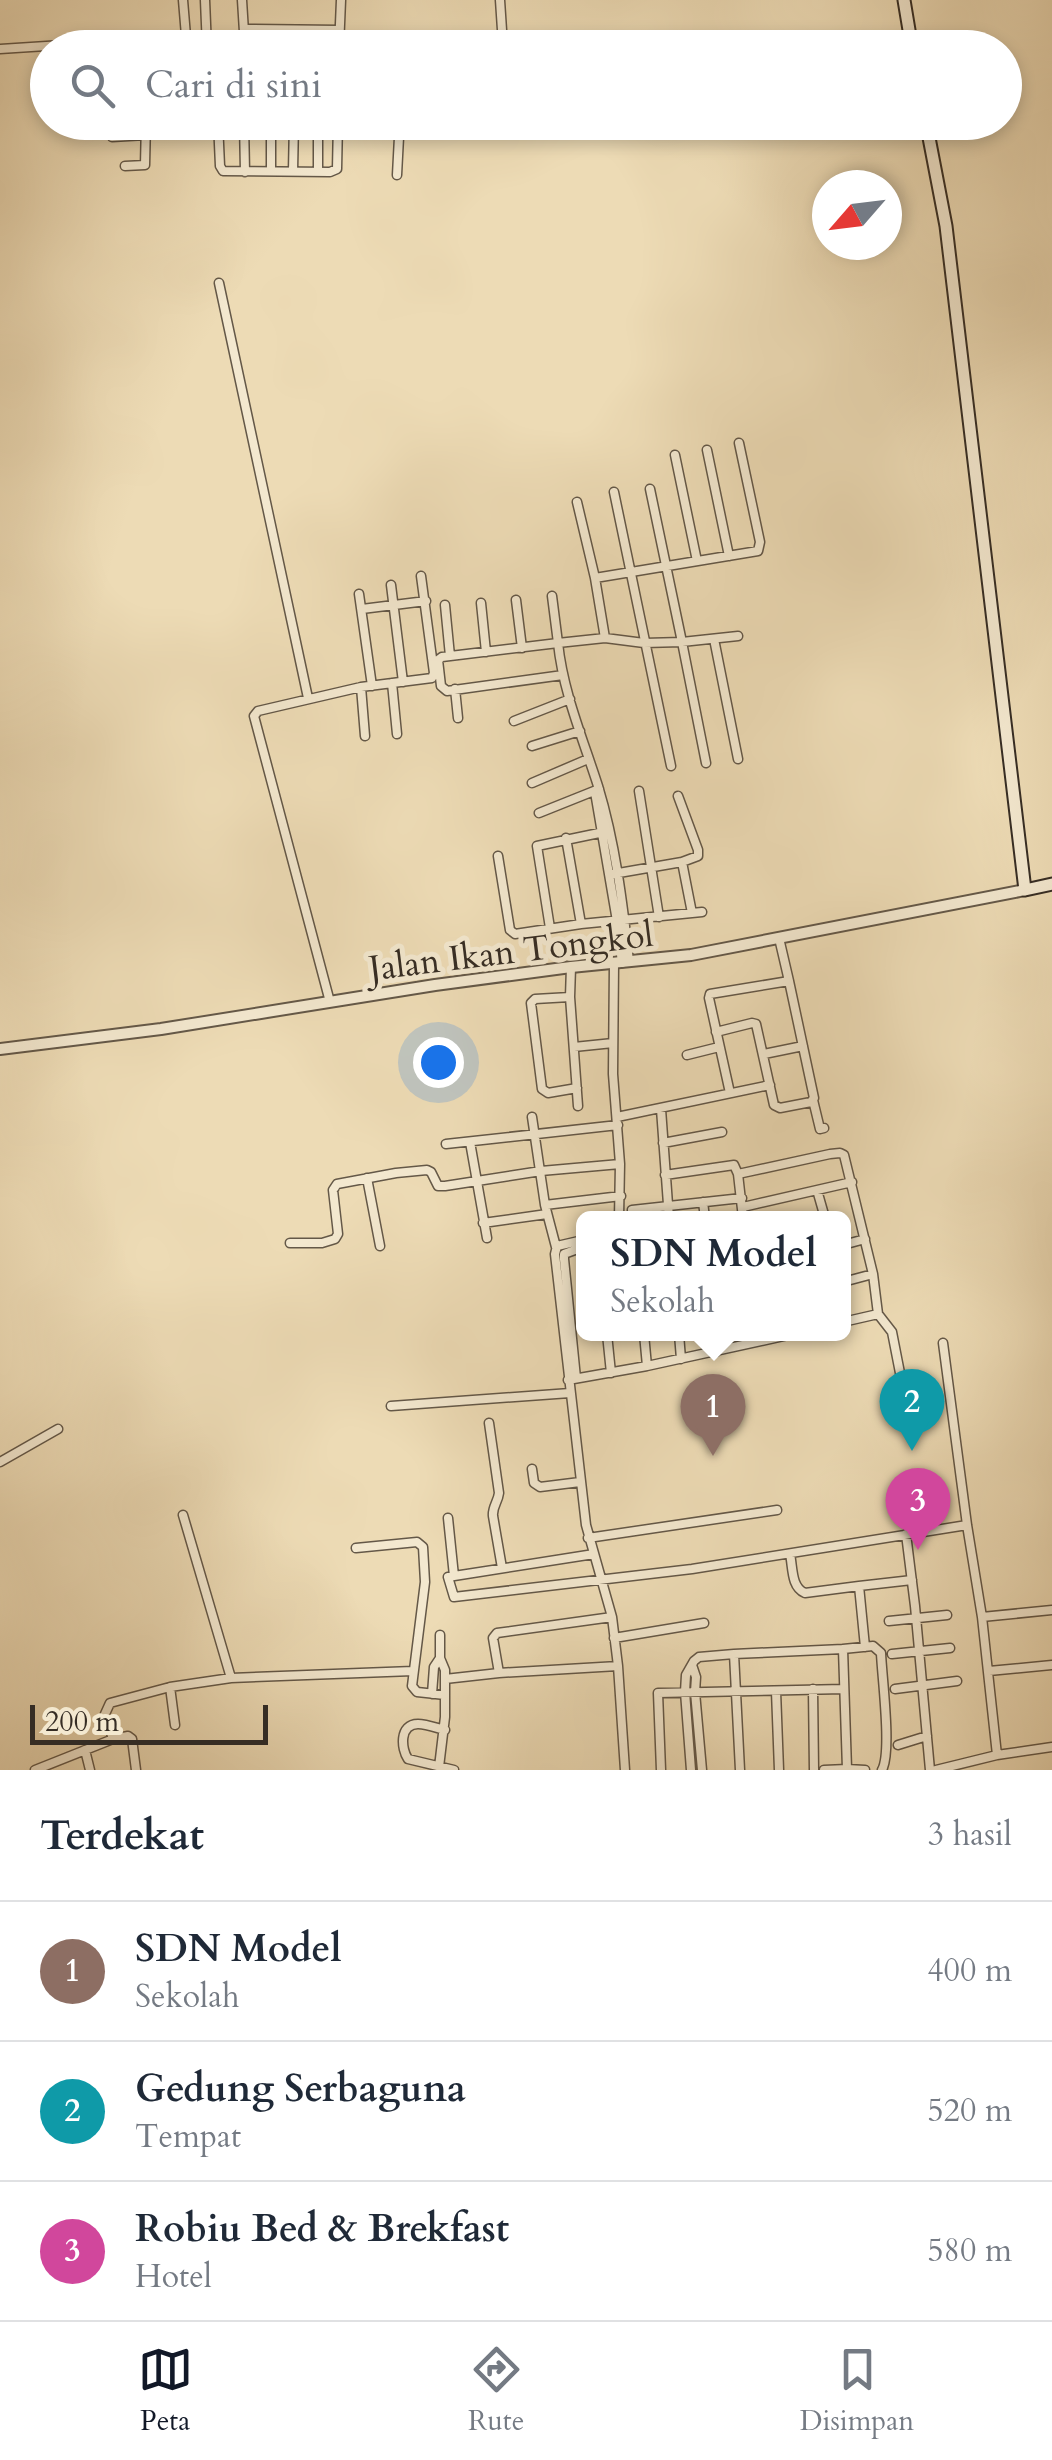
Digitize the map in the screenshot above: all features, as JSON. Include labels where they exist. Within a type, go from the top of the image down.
[{"type":"main road","points":[[904,0],[909,30]]},
{"type":"main road","points":[[929,140],[948,246],[1026,890],[1052,884]]},
{"type":"street","points":[[183,0],[185,30]]},
{"type":"street","points":[[205,0],[206,30]]},
{"type":"street","points":[[242,0],[245,29],[339,30],[341,0]]},
{"type":"street","points":[[500,0],[502,30]]},
{"type":"street","points":[[0,49],[30,47]]},
{"type":"street","points":[[125,166],[145,165],[146,140]]},
{"type":"street","points":[[219,140],[221,169],[245,172],[330,172],[338,169],[338,140]]},
{"type":"street","points":[[244,140],[245,172]]},
{"type":"street","points":[[271,140],[272,170]]},
{"type":"street","points":[[293,171],[294,140]]},
{"type":"street","points":[[318,140],[318,172]]},
{"type":"street","points":[[397,176],[398,140]]},
{"type":"street","points":[[218,283],[308,698]]},
{"type":"street","points":[[595,578],[758,551],[739,442]]},
{"type":"street","points":[[707,450],[728,556]]},
{"type":"street","points":[[675,455],[696,561]]},
{"type":"street","points":[[650,490],[706,763]]},
{"type":"street","points":[[614,492],[671,766]]},
{"type":"street","points":[[577,502],[606,638]]},
{"type":"street","points":[[330,1002],[254,716],[258,711],[308,698],[433,676],[422,576]]},
{"type":"street","points":[[391,584],[403,682]]},
{"type":"street","points":[[359,594],[372,686]]},
{"type":"street","points":[[552,596],[564,675],[597,787],[621,921],[622,963],[613,1044],[620,1211]]},
{"type":"street","points":[[516,600],[522,648]]},
{"type":"street","points":[[362,609],[426,601]]},
{"type":"street","points":[[481,603],[486,652]]},
{"type":"street","points":[[445,605],[450,656]]},
{"type":"street","points":[[564,675],[443,689],[438,660],[606,638],[644,643],[738,636]]},
{"type":"street","points":[[714,639],[738,760]]},
{"type":"street","points":[[392,683],[397,734]]},
{"type":"street","points":[[361,687],[365,736]]},
{"type":"street","points":[[455,689],[458,718]]},
{"type":"street","points":[[514,721],[570,699]]},
{"type":"street","points":[[532,746],[580,730]]},
{"type":"street","points":[[532,783],[588,759]]},
{"type":"street","points":[[538,813],[597,787]]},
{"type":"street","points":[[638,790],[659,917]]},
{"type":"street","points":[[612,874],[696,858],[698,854],[678,796]]},
{"type":"street","points":[[550,928],[536,848],[543,842],[605,832]]},
{"type":"street","points":[[566,838],[581,924]]},
{"type":"street","points":[[498,856],[512,933],[697,912],[682,862]]},
{"type":"street","name":"Jalan Ikan Tongkol","points":[[0,1049],[161,1029],[571,967],[691,956],[1026,890]]},
{"type":"street","points":[[778,938],[813,1100],[820,1128],[824,1128]]},
{"type":"street","points":[[571,967],[578,1106]]},
{"type":"street","points":[[730,1094],[709,998],[712,993],[789,980]]},
{"type":"street","points":[[570,998],[532,1003],[542,1089],[548,1093],[576,1088]]},
{"type":"street","points":[[716,1032],[755,1023],[776,1108],[813,1100]]},
{"type":"street","points":[[574,1047],[613,1044]]},
{"type":"street","points":[[688,1055],[719,1046]]},
{"type":"street","points":[[764,1054],[803,1046]]},
{"type":"street","points":[[446,1144],[617,1121],[770,1084]]},
{"type":"street","points":[[661,1110],[668,1211]]},
{"type":"street","points":[[532,1117],[546,1210],[556,1247],[572,1379]]},
{"type":"street","points":[[662,1143],[722,1132]]},
{"type":"street","points":[[470,1142],[487,1238]]},
{"type":"street","points":[[738,1174],[840,1153],[844,1157],[873,1274],[878,1314],[892,1332],[900,1373]]},
{"type":"street","points":[[290,1244],[335,1239],[338,1234],[334,1187],[368,1178],[427,1170],[438,1186],[444,1186],[620,1164]]},
{"type":"street","points":[[665,1175],[731,1164],[738,1174],[743,1211]]},
{"type":"street","points":[[368,1178],[380,1246]]},
{"type":"street","points":[[632,1211],[704,1202],[742,1202],[852,1182]]},
{"type":"street","points":[[817,1190],[823,1211]]},
{"type":"street","points":[[483,1223],[621,1196]]},
{"type":"street","points":[[704,1202],[705,1211]]},
{"type":"street","points":[[851,1242],[865,1238]]},
{"type":"street","points":[[556,1247],[576,1245]]},
{"type":"street","points":[[576,1248],[564,1254],[570,1393],[588,1538],[612,1617],[625,1770]]},
{"type":"street","points":[[851,1280],[873,1274]]},
{"type":"street","points":[[851,1320],[878,1314]]},
{"type":"street","points":[[608,1341],[611,1374]]},
{"type":"street","points":[[645,1341],[647,1366]]},
{"type":"street","points":[[680,1341],[681,1359]]},
{"type":"street","points":[[715,1341],[716,1352]]},
{"type":"street","points":[[572,1379],[716,1352],[745,1341]]},
{"type":"street","points":[[943,1343],[982,1616],[997,1755]]},
{"type":"street","points":[[391,1406],[570,1393]]},
{"type":"street","points":[[489,1423],[499,1493],[492,1516],[502,1568]]},
{"type":"street","points":[[0,1462],[58,1429]]},
{"type":"street","points":[[532,1469],[534,1482],[540,1487],[580,1482]]},
{"type":"street","points":[[588,1538],[777,1510]]},
{"type":"street","points":[[182,1514],[231,1678]]},
{"type":"street","points":[[448,1518],[454,1597],[604,1581],[967,1525]]},
{"type":"street","points":[[906,1534],[933,1770],[1052,1746]]},
{"type":"street","points":[[356,1548],[418,1542],[423,1547],[425,1582],[412,1686],[414,1690],[445,1696]]},
{"type":"street","points":[[425,1582],[594,1554]]},
{"type":"street","points":[[790,1554],[796,1587],[801,1592],[912,1580]]},
{"type":"street","points":[[859,1586],[865,1647]]},
{"type":"street","points":[[982,1616],[1052,1610]]},
{"type":"street","points":[[888,1621],[947,1615]]},
{"type":"street","points":[[499,1672],[493,1638],[497,1633],[612,1617]]},
{"type":"street","points":[[614,1638],[704,1624]]},
{"type":"street","points":[[440,1635],[445,1679],[440,1767]]},
{"type":"street","points":[[691,1770],[690,1692],[696,1677],[694,1660],[734,1654],[877,1647],[881,1653],[886,1748],[886,1765],[882,1770]]},
{"type":"street","points":[[892,1654],[950,1648]]},
{"type":"street","points":[[843,1649],[847,1769]]},
{"type":"street","points":[[734,1654],[740,1770]]},
{"type":"street","points":[[432,1694],[434,1667],[440,1658]]},
{"type":"street","points":[[989,1671],[1052,1665]]},
{"type":"street","points":[[445,1679],[618,1666]]},
{"type":"street","points":[[113,1739],[105,1714],[110,1703],[170,1687],[231,1678],[413,1671]]},
{"type":"street","points":[[894,1689],[957,1681]]},
{"type":"street","points":[[170,1687],[175,1725]]},
{"type":"street","points":[[814,1689],[814,1770]]},
{"type":"street","points":[[660,1770],[657,1696],[662,1692],[844,1689]]},
{"type":"street","points":[[776,1691],[778,1770]]},
{"type":"street","points":[[690,1692],[702,1770]]},
{"type":"street","points":[[445,1730],[410,1725],[405,1730],[402,1748],[408,1759],[454,1770]]},
{"type":"street","points":[[35,1770],[128,1736],[132,1738],[136,1770]]},
{"type":"street","points":[[898,1744],[927,1736]]},
{"type":"street","points":[[86,1750],[90,1770]]},
{"type":"street","points":[[62,1759],[64,1770]]},
{"type":"street","points":[[824,1770],[865,1770]]},
{"type":"place","name":"Gedung Serbaguna","points":[[912,1451]]},
{"type":"place","name":"SDN Model","points":[[713,1456]]},
{"type":"place","name":"Robiu Bed & Brekfast","points":[[918,1550]]}]
